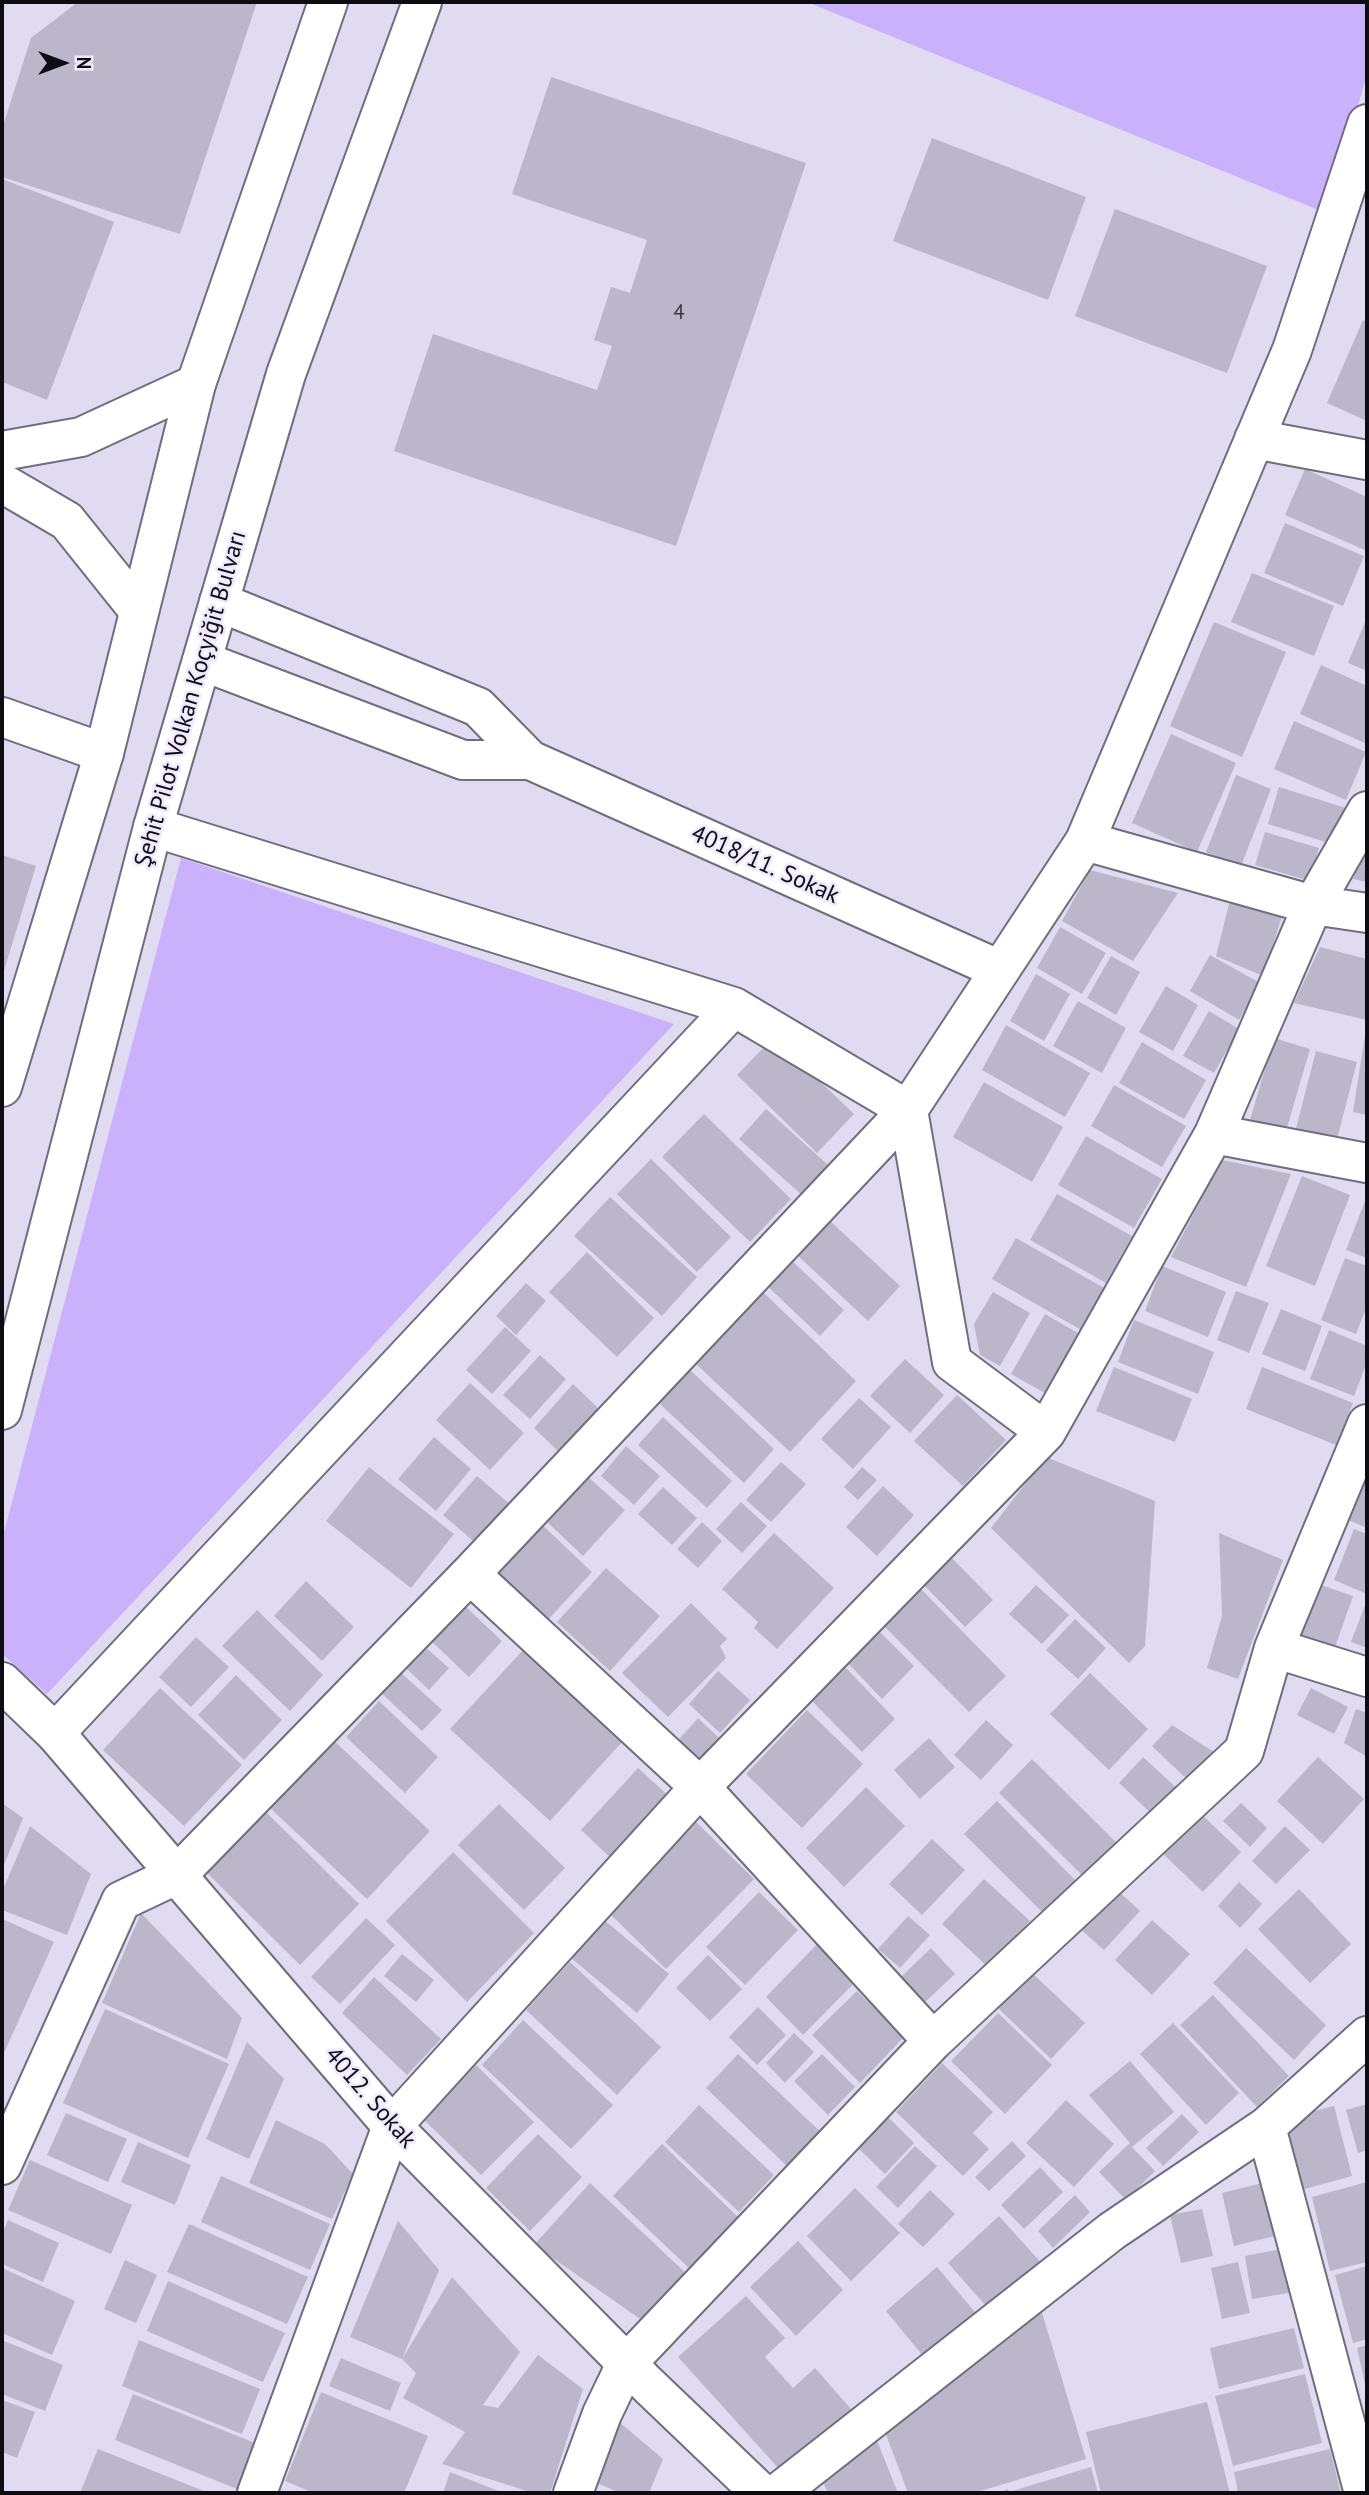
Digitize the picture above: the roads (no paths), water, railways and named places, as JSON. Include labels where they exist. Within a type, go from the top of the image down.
[{"type":"street","points":[[2,1087],[104,753],[196,384],[328,2]]},
{"type":"street","name":"Şehit Pilot Volkan Koçyiğit Bulvarı","points":[[2,1410],[153,827],[286,374],[422,2]]},
{"type":"street","points":[[2,2165],[121,1901],[178,1874],[470,1574],[908,1111],[1085,841],[1292,350],[1367,124]]},
{"type":"street","points":[[2,451],[81,437],[196,384]]},
{"type":"street","points":[[1254,439],[1367,460]]},
{"type":"street","points":[[2,483],[66,521],[138,611]]},
{"type":"street","name":"4018/11. Sokak","points":[[219,602],[478,707],[530,760],[1000,970]]},
{"type":"street","name":"4018/11. Sokak","points":[[202,661],[463,760],[530,760]]},
{"type":"street","points":[[2,717],[104,753]]},
{"type":"street","points":[[257,2493],[392,2126],[700,1787],[1046,1432],[1214,1134],[1313,905],[1367,811]]},
{"type":"street","points":[[153,827],[734,1007],[908,1111],[952,1362],[1046,1432]]},
{"type":"street","points":[[1085,841],[1313,905],[1367,913]]},
{"type":"street","points":[[55,1733],[734,1007]]},
{"type":"street","points":[[1214,1134],[1367,1163]]},
{"type":"street","points":[[573,2493],[602,2414],[626,2364],[933,2041],[1244,1751],[1274,1648],[1367,1424]]},
{"type":"street","points":[[470,1574],[700,1787],[933,2041]]},
{"type":"street","points":[[1274,1648],[1367,1677]]},
{"type":"street","name":"4012. Sokak","points":[[2,1682],[55,1733],[392,2126],[626,2364],[761,2493]]},
{"type":"street","points":[[778,2493],[1112,2231],[1266,2127],[1367,2036]]},
{"type":"street","points":[[1266,2127],[1364,2493]]}]
